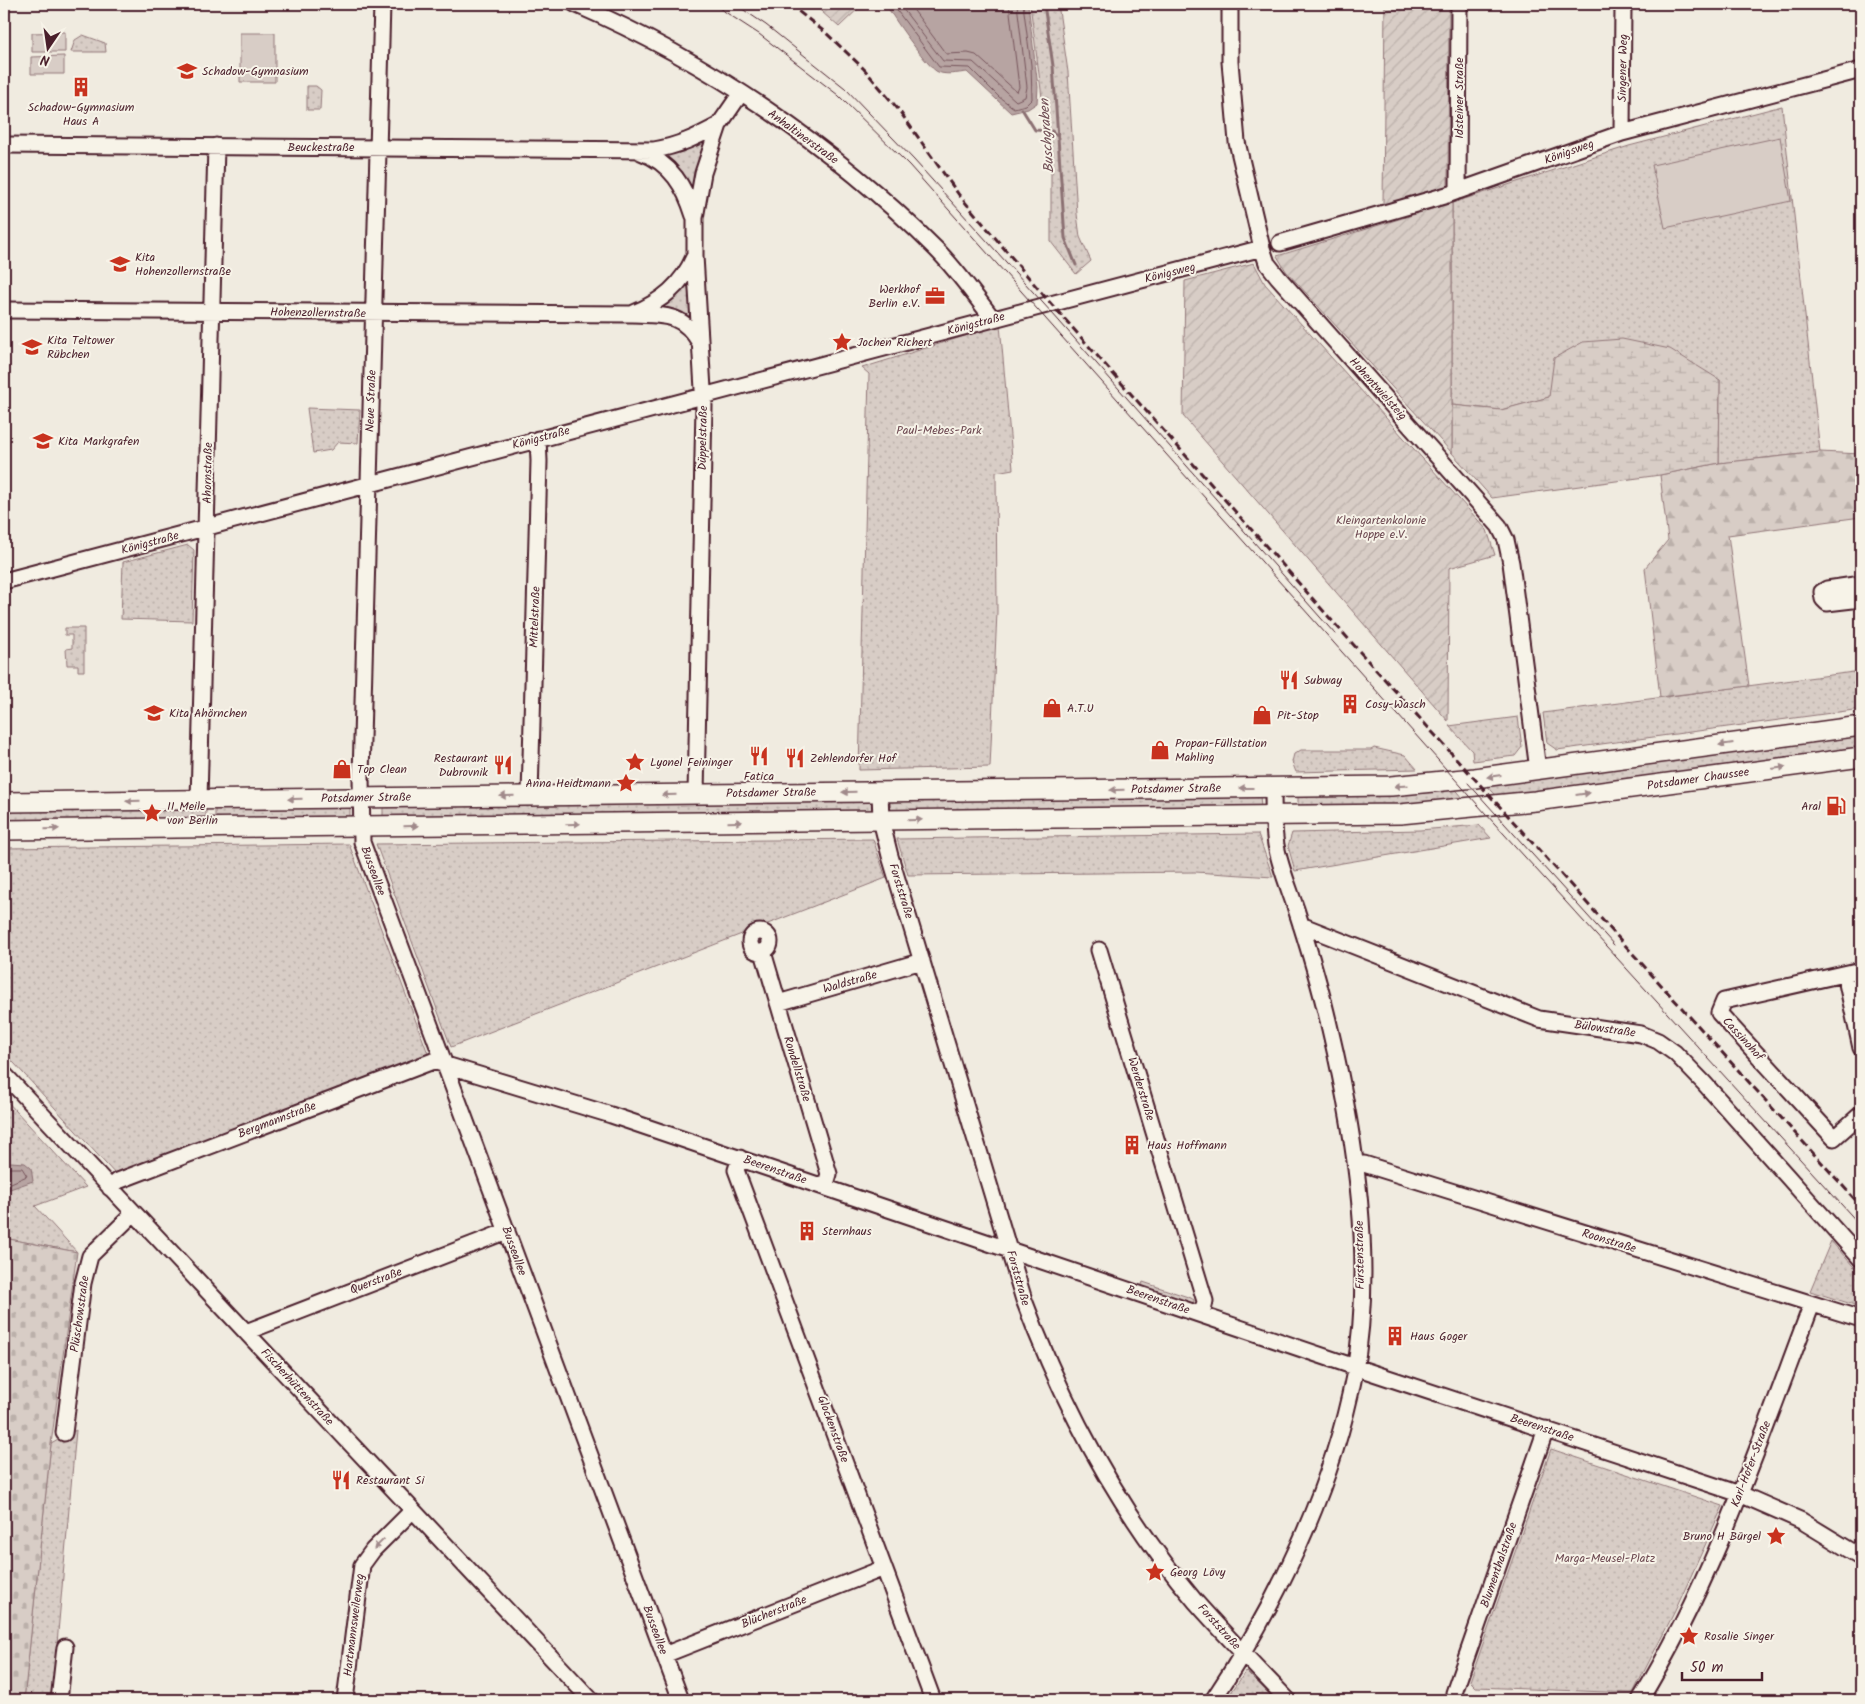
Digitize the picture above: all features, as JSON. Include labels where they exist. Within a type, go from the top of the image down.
[{"type":"main road","points":[[1538,770],[1861,726]]},
{"type":"main road","name":"Potsdamer Chaussee","points":[[1273,815],[1400,814],[1535,801],[1861,757]]},
{"type":"main road","name":"Potsdamer Straße","points":[[4,802],[1419,785],[1538,770]]},
{"type":"main road","points":[[4,830],[1273,815]]},
{"type":"street","name":"Neue Straße","points":[[361,798],[382,4]]},
{"type":"street","name":"Anhaltinerstraße","points":[[575,4],[655,42],[740,93],[824,148],[937,250],[993,319]]},
{"type":"street","name":"Hohentwielsteig","points":[[1230,4],[1230,62],[1237,142],[1262,248],[1268,263],[1499,526],[1506,540],[1511,562],[1538,770]]},
{"type":"street","name":"Idsteiner Straße","points":[[1458,191],[1459,4]]},
{"type":"street","name":"Singener Weg","points":[[1622,133],[1623,4]]},
{"type":"street","name":"Königsweg","points":[[1280,243],[1458,191],[1622,133],[1861,70]]},
{"type":"street","name":"Düppelstraße","points":[[696,794],[703,395],[695,256],[695,218],[703,173],[718,124],[740,93]]},
{"type":"street","name":"Beuckestraße","points":[[4,145],[637,151],[674,147],[695,138],[718,124]]},
{"type":"street","name":"Ahornstraße","points":[[199,800],[216,146]]},
{"type":"street","name":"Beuckestraße","points":[[637,151],[653,156],[666,166],[686,193],[695,218]]},
{"type":"street","name":"Königsweg","points":[[1078,297],[1262,248]]},
{"type":"street","name":"Hohenzollernstraße","points":[[633,314],[648,307],[676,287],[687,273],[695,256]]},
{"type":"street","name":"Königstraße","points":[[4,581],[1078,297]]},
{"type":"street","name":"Hohenzollernstraße","points":[[4,310],[664,315],[679,320],[692,328],[701,344]]},
{"type":"street","name":"Mittelstraße","points":[[530,796],[538,439]]},
{"type":"street","points":[[1861,584],[1827,589],[1822,592],[1823,599],[1828,603],[1861,599]]},
{"type":"street","name":"Fürstenstraße","points":[[1213,1700],[1244,1654],[1276,1592],[1307,1526],[1331,1461],[1355,1367],[1363,1263],[1356,1165],[1343,1089],[1330,1026],[1277,847],[1273,815],[1273,788]]},
{"type":"street","name":"Forststraße","points":[[880,792],[881,820],[1024,1300],[1041,1346],[1106,1476],[1146,1536],[1194,1599],[1288,1700]]},
{"type":"street","name":"Busseallee","points":[[361,798],[362,842],[682,1700]]},
{"type":"street","name":"Bülowstraße","points":[[1301,925],[1539,1019],[1641,1034],[1658,1041],[1675,1053],[1704,1083],[1861,1259]]},
{"type":"street","name":"Werderstraße","points":[[1099,950],[1205,1300],[1202,1315]]},
{"type":"street","name":"Rondellstraße","points":[[763,952],[829,1174],[825,1187]]},
{"type":"street","name":"Waldstraße","points":[[778,1004],[922,961]]},
{"type":"street","name":"Cassinohof","points":[[1861,970],[1724,1002],[1719,1013],[1834,1138],[1861,1114]]},
{"type":"street","points":[[1845,974],[1861,1048]]},
{"type":"street","name":"Bergmannstraße","points":[[110,1188],[118,1181],[433,1061],[446,1066]]},
{"type":"street","name":"Beerenstraße","points":[[446,1066],[554,1096],[1355,1367],[1740,1494],[1802,1521],[1861,1557]]},
{"type":"street","name":"Fischerhüttenstraße","points":[[4,1074],[591,1700]]},
{"type":"street","name":"Glockenstraße","points":[[740,1158],[736,1170],[933,1700]]},
{"type":"street","name":"Roonstraße","points":[[1356,1165],[1364,1164],[1861,1319]]},
{"type":"street","name":"Plüschowstraße","points":[[64,1433],[83,1283],[90,1256],[134,1213]]},
{"type":"street","name":"Querstraße","points":[[246,1332],[507,1231]]},
{"type":"street","name":"Karl-Hofer-Straße","points":[[1640,1700],[1687,1613],[1740,1494],[1812,1304]]},
{"type":"street","name":"Blumenthalstraße","points":[[1454,1700],[1454,1693],[1546,1429]]},
{"type":"street","name":"Hartmannsweilerweg","points":[[345,1700],[362,1565],[373,1550],[413,1510]]},
{"type":"street","name":"Blücherstraße","points":[[664,1655],[884,1568]]},
{"type":"street","points":[[59,1700],[65,1647]]},
{"type":"green space","points":[[813,4],[863,4],[839,27]]},
{"type":"green space","points":[[1030,4],[1058,4],[1068,72],[1077,214],[1080,237],[1091,261],[1076,274],[1051,242],[1051,168]]},
{"type":"green space","points":[[1385,4],[1449,4],[1448,187],[1383,205]]},
{"type":"green space","points":[[65,32],[65,52],[32,52],[32,33]]},
{"type":"green space","points":[[240,33],[275,33],[275,82],[240,82]]},
{"type":"green space","points":[[83,35],[105,43],[106,52],[71,52],[75,40]]},
{"type":"green space","points":[[64,56],[64,74],[31,74],[31,57]]},
{"type":"green space","points":[[307,86],[316,86],[321,90],[320,110],[307,110]]},
{"type":"green space","points":[[1782,106],[1820,452],[1719,463],[1720,380],[1550,397],[1501,410],[1452,405],[1452,203],[1629,146]]},
{"type":"green space","points":[[1780,137],[1791,201],[1665,228],[1652,165]]},
{"type":"green space","points":[[706,139],[693,191],[690,190],[661,155]]},
{"type":"green space","points":[[1452,203],[1452,453],[1286,271],[1277,256]]},
{"type":"green space","name":"Kleingartenkolonie Hoppe e.V.","points":[[1254,263],[1265,284],[1487,530],[1495,555],[1449,568],[1448,721],[1183,416],[1185,281]]},
{"type":"green space","points":[[689,276],[694,322],[659,308]]},
{"type":"green space","name":"Paul-Mebes-Park","points":[[1000,325],[1013,469],[996,472],[997,612],[990,767],[859,770],[869,374],[862,368]]},
{"type":"green space","points":[[1622,339],[1670,349],[1720,380],[1719,463],[1660,475],[1492,498],[1452,453],[1452,405],[1501,410],[1549,397],[1554,358],[1583,342]]},
{"type":"green space","points":[[307,408],[360,410],[358,443],[338,442],[331,450],[313,453]]},
{"type":"green space","points":[[1820,452],[1861,454],[1861,517],[1728,535],[1749,686],[1660,697],[1645,568],[1668,540],[1660,475],[1719,463]]},
{"type":"green space","points":[[188,545],[194,550],[192,621],[121,619],[123,562]]},
{"type":"green space","points":[[65,628],[84,628],[84,671],[78,671],[78,665],[67,665],[66,649],[72,648],[72,635],[65,635]]},
{"type":"green space","points":[[1861,671],[1861,709],[1557,750],[1547,743],[1543,713]]},
{"type":"green space","points":[[1518,717],[1522,747],[1515,756],[1473,761],[1472,751],[1449,726]]},
{"type":"green space","points":[[1861,732],[1861,752],[1500,800],[1484,782]]},
{"type":"green space","points":[[1374,748],[1405,755],[1417,769],[1296,772],[1292,762],[1294,754],[1301,750],[1371,750]]},
{"type":"green space","points":[[1453,786],[1468,804],[1298,810],[1298,793]]},
{"type":"green space","points":[[1260,795],[1261,808],[891,813],[890,800]]},
{"type":"green space","points":[[872,800],[872,813],[383,821],[383,803]]},
{"type":"green space","points":[[206,805],[206,823],[4,825],[4,808]]},
{"type":"green space","points":[[215,805],[350,805],[350,818],[215,823]]},
{"type":"green space","points":[[1479,825],[1491,838],[1295,871],[1288,846],[1292,833],[1420,830]]},
{"type":"green space","points":[[1258,834],[1273,877],[1195,872],[908,875],[897,839]]},
{"type":"green space","points":[[873,839],[886,878],[451,1047],[376,844]]},
{"type":"green space","points":[[349,844],[429,1056],[116,1175],[4,1052],[4,848]]},
{"type":"green space","points":[[4,1098],[86,1187],[35,1206],[77,1252],[4,1238]]},
{"type":"green space","points":[[4,1238],[77,1252],[51,1444],[24,1700],[4,1700]]},
{"type":"green space","points":[[1831,1241],[1861,1275],[1861,1307],[1810,1291]]},
{"type":"green space","points":[[1143,1282],[1191,1298],[1194,1300],[1193,1305],[1141,1288]]},
{"type":"green space","points":[[76,1430],[52,1700],[24,1700],[51,1444]]},
{"type":"green space","name":"Marga-Meusel-Platz","points":[[1551,1449],[1723,1506],[1675,1611],[1633,1693],[1476,1687],[1470,1681]]},
{"type":"green space","points":[[1246,1671],[1275,1700],[1226,1700]]},
{"type":"water","points":[[886,4],[1028,4],[1038,87],[1037,103],[1028,109],[1011,113],[967,72],[939,73],[924,59]]},
{"type":"water","points":[[4,1163],[25,1163],[31,1168],[33,1181],[4,1191]]},
{"type":"waterway","name":"Buschgraben","points":[[1044,4],[1053,66],[1065,238],[1076,265]]},
{"type":"waterway","points":[[1022,109],[1035,130],[1052,131],[1059,138]]},
{"type":"tram line","points":[[713,4],[759,34],[838,95],[909,165],[1494,823],[1861,1226]]},
{"type":"tram line","points":[[735,4],[766,25],[845,88],[914,160],[1052,313],[1335,634]]},
{"type":"tram line","points":[[1468,783],[1614,945]]},
{"type":"railway","points":[[789,4],[826,33],[864,69],[898,109],[959,195],[1046,298],[1359,651],[1861,1206]]},
{"type":"place","name":"Schadow-Gymnasium","points":[[187,71]]},
{"type":"place","name":"Schadow-Gymnasium Haus A","points":[[81,87]]},
{"type":"place","name":"Kita Hohenzollernstraße","points":[[120,264]]},
{"type":"place","name":"Werkhof Berlin e.V.","points":[[935,296]]},
{"type":"place","name":"Jochen Richert","points":[[842,342]]},
{"type":"place","name":"Kita Teltower Rübchen","points":[[32,347]]},
{"type":"place","name":"Kita Markgrafen","points":[[43,441]]},
{"type":"place","name":"Subway","points":[[1289,680]]},
{"type":"place","name":"Cosy-Wasch","points":[[1350,704]]},
{"type":"place","name":"A.T.U","points":[[1052,708]]},
{"type":"place","name":"Kita Ahörnchen","points":[[154,713]]},
{"type":"place","name":"Pit-Stop","points":[[1262,715]]},
{"type":"place","name":"Propan-Füllstation Mahling","points":[[1160,750]]},
{"type":"place","name":"Fatica","points":[[759,756]]},
{"type":"place","name":"Zehlendorfer Hof","points":[[795,758]]},
{"type":"place","name":"Lyonel Feininger","points":[[635,762]]},
{"type":"place","name":"Restaurant Dubrovnik","points":[[503,765]]},
{"type":"place","name":"Top Clean","points":[[342,769]]},
{"type":"place","name":"Anna Heidtmann","points":[[626,783]]},
{"type":"place","name":"Aral","points":[[1836,806]]},
{"type":"place","name":"II Meile von Berlin","points":[[152,813]]},
{"type":"place","name":"Haus Hoffmann","points":[[1132,1145]]},
{"type":"place","name":"Sternhaus","points":[[807,1231]]},
{"type":"place","name":"Haus Goger","points":[[1395,1336]]},
{"type":"place","name":"Restaurant Si","points":[[341,1480]]},
{"type":"place","name":"Bruno H Bürgel","points":[[1776,1536]]},
{"type":"place","name":"Georg Lövy","points":[[1155,1572]]},
{"type":"place","name":"Rosalie Singer","points":[[1689,1636]]}]
